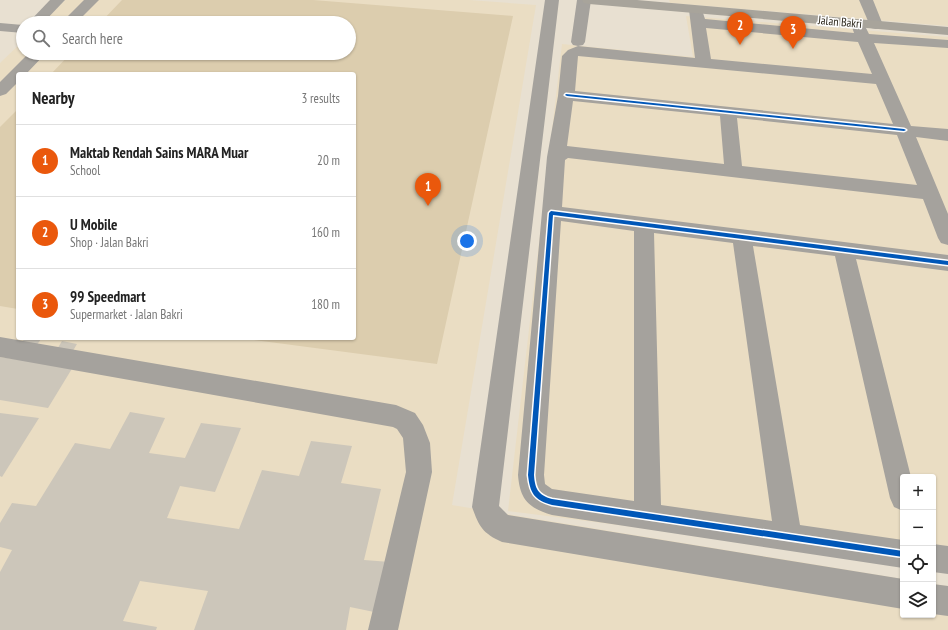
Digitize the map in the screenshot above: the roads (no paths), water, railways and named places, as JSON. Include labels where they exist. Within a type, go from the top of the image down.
[{"type":"main road","points":[[589,0],[675,4],[697,16]]},
{"type":"main road","name":"Jalan Bakri","points":[[860,31],[876,25],[948,31]]},
{"type":"street","points":[[42,16],[58,0]]},
{"type":"street","points":[[75,16],[92,0]]},
{"type":"street","points":[[552,0],[486,507],[490,518],[502,528],[900,594]]},
{"type":"street","points":[[578,42],[584,0]]},
{"type":"street","points":[[866,0],[876,25]]},
{"type":"street","points":[[704,64],[697,16],[860,31],[948,44]]},
{"type":"street","points":[[0,27],[16,28]]},
{"type":"street","points":[[860,31],[904,130],[948,238]]},
{"type":"street","points":[[882,80],[578,52],[573,53],[570,56],[566,95],[556,157],[551,213],[532,486],[536,494],[542,500],[900,554]]},
{"type":"street","points":[[19,72],[31,60]]},
{"type":"street","points":[[0,91],[16,75]]},
{"type":"street","points":[[566,95],[948,134]]},
{"type":"street","points":[[728,111],[734,172]]},
{"type":"street","points":[[556,157],[560,154],[572,152],[734,172],[930,193]]},
{"type":"street","points":[[551,213],[948,263]]},
{"type":"street","points":[[644,225],[648,516]]},
{"type":"street","points":[[742,237],[788,537]]},
{"type":"street","points":[[843,249],[900,486]]},
{"type":"street","points":[[0,348],[396,416],[406,422],[414,432],[417,443],[419,472],[383,630]]},
{"type":"street","points":[[936,558],[948,560]]},
{"type":"street","points":[[936,600],[948,602]]},
{"type":"place","name":"U Mobile","points":[[740,45]]},
{"type":"place","name":"99 Speedmart","points":[[793,49]]},
{"type":"place","name":"Maktab Rendah Sains MARA Muar","points":[[428,206]]}]
